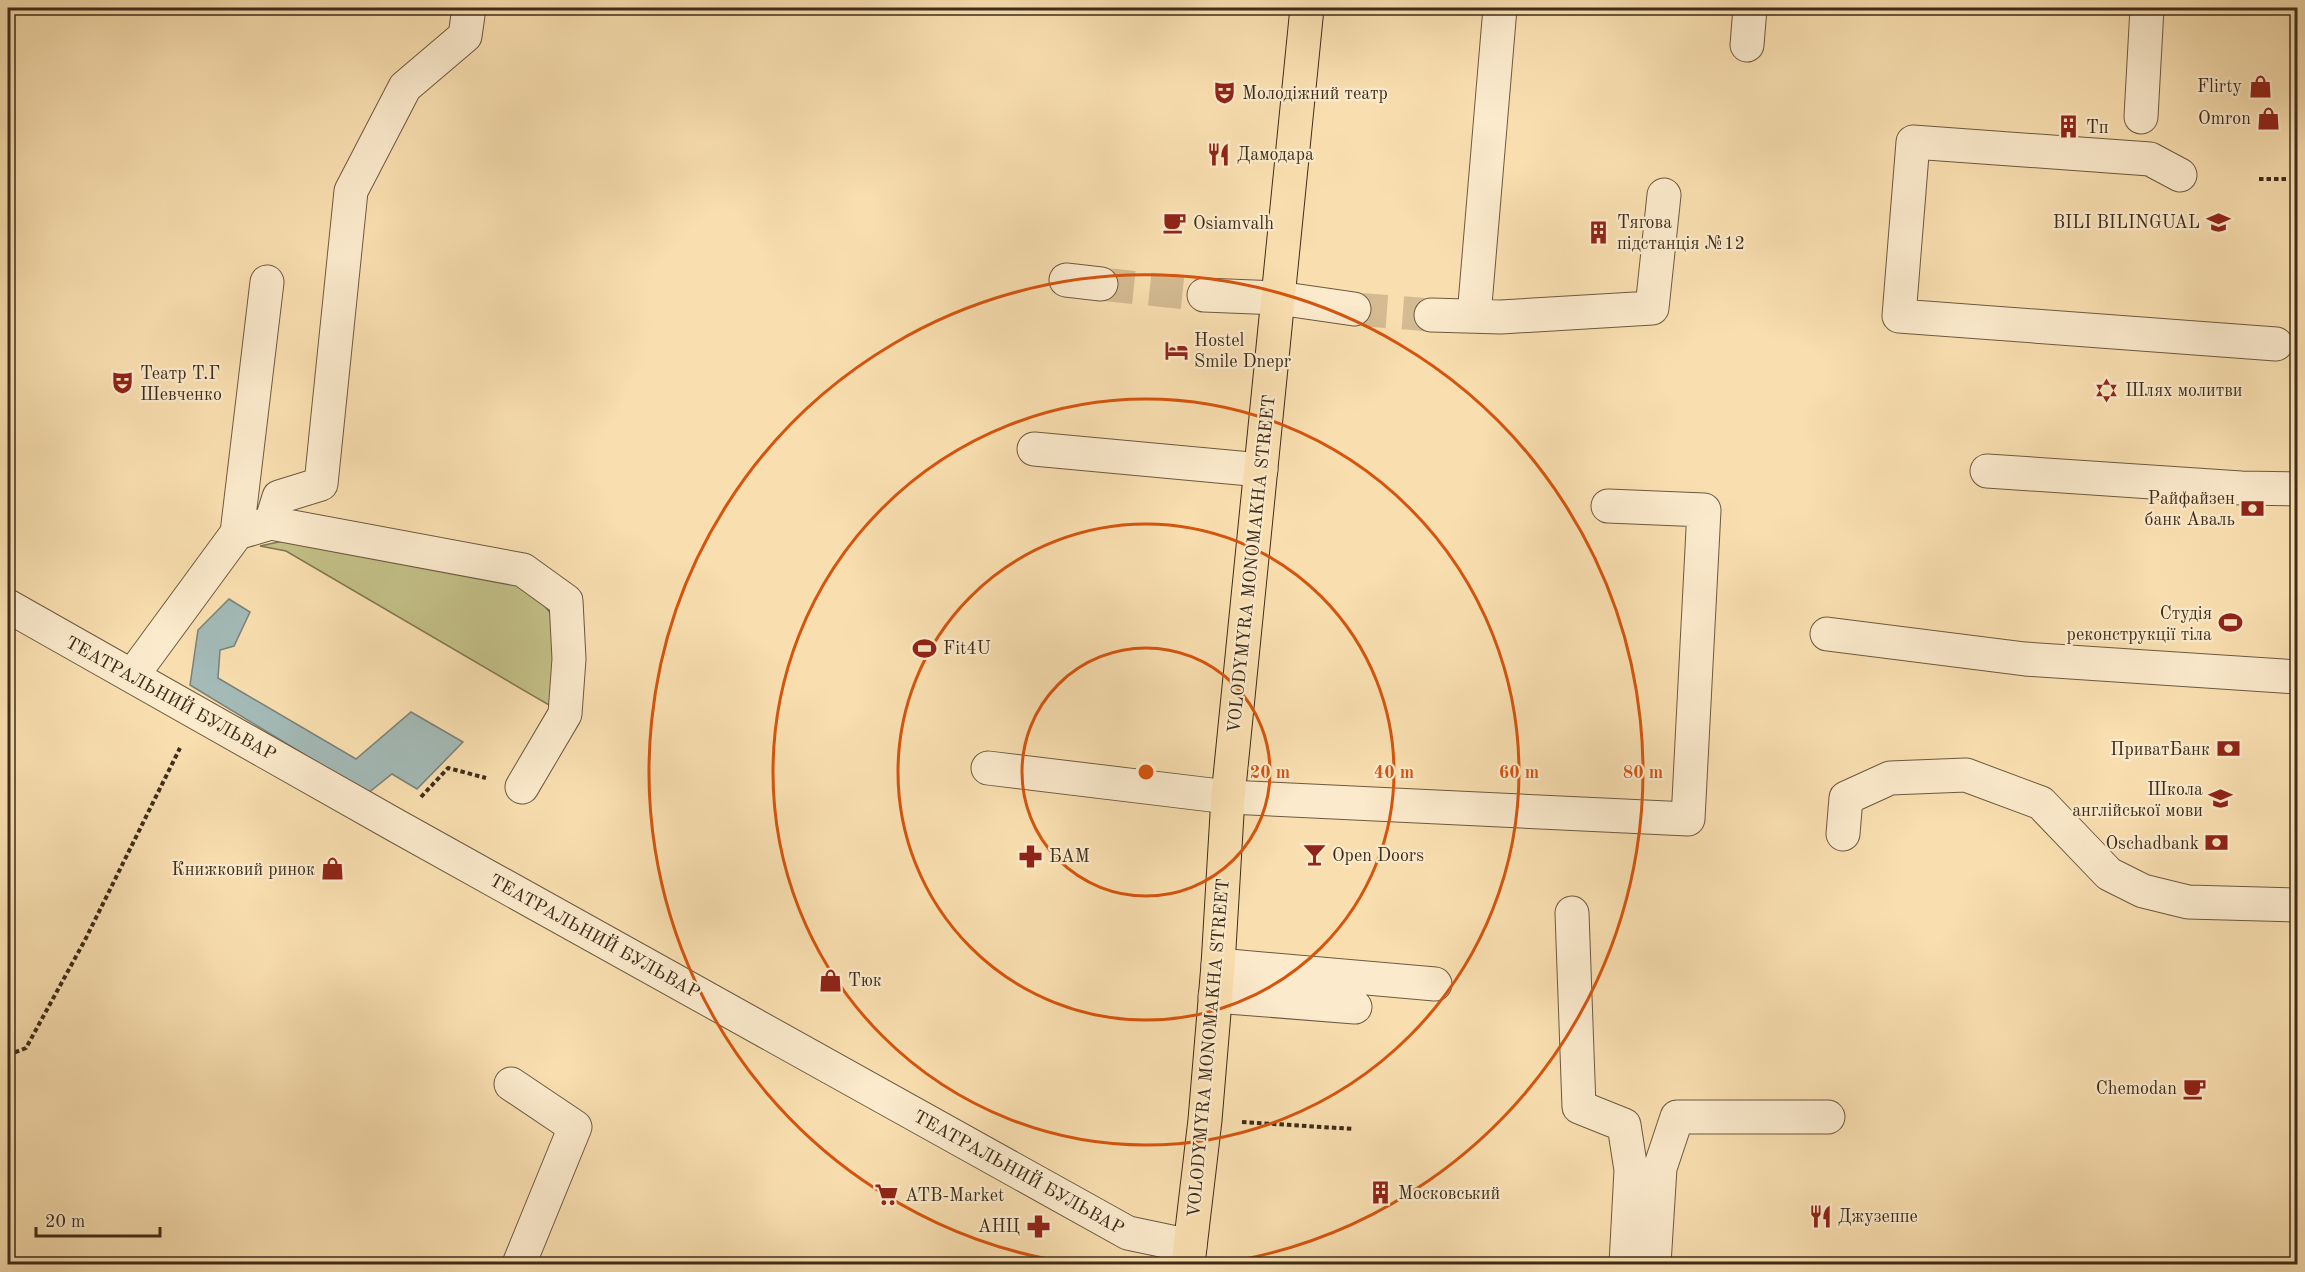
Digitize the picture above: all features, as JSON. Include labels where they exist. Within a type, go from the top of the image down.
[{"type":"main road","name":"VOLODYMYRA MONOMAKHA STREET","points":[[1189,1255],[1205,1120],[1228,797],[1307,8]]},
{"type":"street","points":[[270,523],[279,497],[321,484],[351,191],[405,87],[465,36],[469,8]]},
{"type":"street","points":[[1474,316],[1500,8]]},
{"type":"street","points":[[1747,45],[1750,8]]},
{"type":"street","points":[[2141,117],[2147,8]]},
{"type":"street","points":[[2180,175],[2150,159],[1913,142],[1899,316],[2276,344]]},
{"type":"street","points":[[1431,315],[1501,317],[1652,308],[1664,195]]},
{"type":"street","points":[[1066,280],[1101,284]]},
{"type":"street","points":[[132,676],[237,532],[267,282]]},
{"type":"street","points":[[1204,295],[1278,298],[1354,309]]},
{"type":"street","points":[[1034,449],[1261,470]]},
{"type":"street","points":[[1987,471],[2241,488],[2298,489]]},
{"type":"street","points":[[988,768],[1228,797],[1688,819],[1704,510],[1608,506]]},
{"type":"street","points":[[237,532],[270,523],[523,570],[566,601],[569,659],[565,714],[522,787]]},
{"type":"street","name":"ТЕАТРАЛЬНИЙ БУЛЬВАР","points":[[8,606],[395,825],[1128,1233],[1189,1255]]},
{"type":"street","points":[[1827,634],[2025,659],[2298,677]]},
{"type":"street","points":[[1843,834],[1846,798],[1890,778],[1966,775],[2041,802],[2109,874],[2143,891],[2188,902],[2298,905]]},
{"type":"street","points":[[1572,913],[1579,1107],[1624,1125],[1631,1170],[1626,1264]]},
{"type":"street","points":[[1216,981],[1436,984]]},
{"type":"street","points":[[1216,981],[1355,1007]]},
{"type":"street","points":[[511,1084],[575,1127],[519,1264]]},
{"type":"street","points":[[1654,1264],[1660,1168],[1677,1117],[1827,1117]]},
{"type":"path","points":[[2259,179],[2286,179]]},
{"type":"path","points":[[8,1054],[26,1048],[85,940],[197,712]]},
{"type":"path","points":[[395,825],[448,768],[522,787]]},
{"type":"path","points":[[1205,1120],[1354,1129]]},
{"type":"shaded area","points":[[283,541],[503,580],[533,592],[552,615],[554,708],[286,551],[260,546]]},
{"type":"water","points":[[229,599],[250,612],[234,646],[220,650],[218,678],[356,759],[411,712],[463,742],[417,789],[392,774],[368,793],[190,685],[198,630]]},
{"type":"tunnel","points":[[1101,284],[1204,295]]},
{"type":"tunnel","points":[[1354,309],[1431,315]]},
{"type":"place","name":"Flirty","points":[[2260,86]]},
{"type":"place","name":"Молодіжний театр","points":[[1224,93]]},
{"type":"place","name":"Omron","points":[[2269,118]]},
{"type":"place","name":"Тп","points":[[2068,127]]},
{"type":"place","name":"Дамодара","points":[[1219,154]]},
{"type":"place","name":"BILI BILINGUAL","points":[[2218,222]]},
{"type":"place","name":"Osiamvalh","points":[[1175,223]]},
{"type":"place","name":"Тягова пiдстанцiя №12","points":[[1599,232]]},
{"type":"place","name":"Hostel Smile Dnepr","points":[[1176,350]]},
{"type":"place","name":"Театр Т.Г Шевченко","points":[[122,383]]},
{"type":"place","name":"Шлях молитви","points":[[2107,390]]},
{"type":"place","name":"Райфайзен банк Аваль","points":[[2253,508]]},
{"type":"place","name":"Студія реконструкції тіла","points":[[2230,623]]},
{"type":"place","name":"Fit4U","points":[[925,648]]},
{"type":"place","name":"ПриватБанк","points":[[2228,749]]},
{"type":"place","name":"Школа англійської мови","points":[[2221,799]]},
{"type":"place","name":"Oschadbank","points":[[2217,843]]},
{"type":"place","name":"Open Doors","points":[[1314,855]]},
{"type":"place","name":"БАМ","points":[[1031,856]]},
{"type":"place","name":"Книжковий ринок","points":[[333,869]]},
{"type":"place","name":"Тюк","points":[[830,980]]},
{"type":"place","name":"Chemodan","points":[[2195,1088]]},
{"type":"place","name":"Московський","points":[[1380,1193]]},
{"type":"place","name":"ATB-Market","points":[[887,1195]]},
{"type":"place","name":"Джузеппе","points":[[1820,1216]]},
{"type":"place","name":"АНЦ","points":[[1038,1226]]}]
